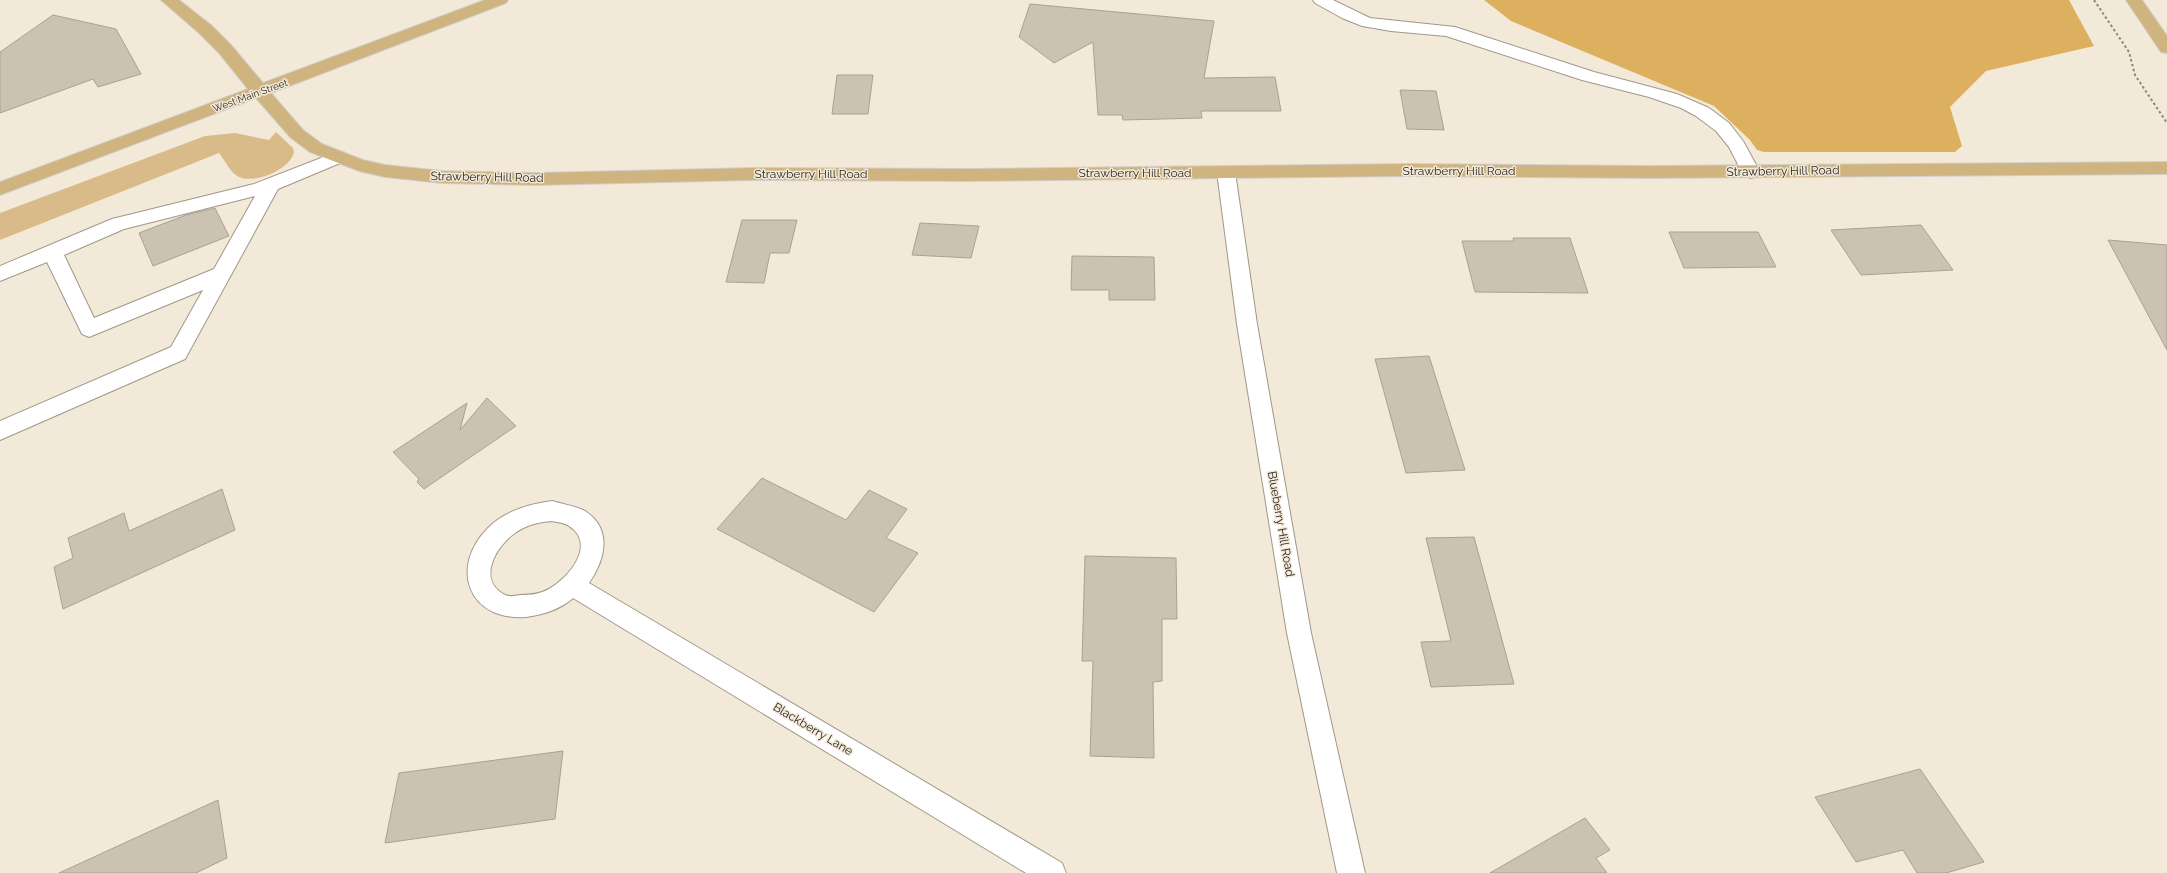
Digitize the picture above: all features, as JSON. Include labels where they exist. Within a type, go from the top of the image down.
[{"type":"main road","name":"Strawberry Hill Road","points":[[169,0],[205,28],[297,134],[316,148],[338,157],[385,171],[454,177],[537,178],[730,175],[1407,170],[1751,172],[1972,168],[2167,168]]},
{"type":"main road","name":"West Main Street","points":[[0,189],[500,0]]},
{"type":"main road","points":[[2134,0],[2167,48]]},
{"type":"street","points":[[1321,0],[1356,19],[1371,23],[1431,27],[1449,31],[1589,77],[1668,98],[1695,109],[1717,122],[1734,141],[1751,172]]},
{"type":"street","points":[[0,274],[119,224],[259,189],[338,157]]},
{"type":"street","name":"Blueberry Hill Road","points":[[1226,172],[1247,324],[1299,634],[1351,873]]},
{"type":"street","points":[[0,431],[178,353],[271,184]]},
{"type":"street","points":[[52,251],[89,328],[221,274]]},
{"type":"street","points":[[540,512],[563,513],[581,521],[592,537],[593,546],[589,566],[574,586],[563,595],[536,606],[510,607],[498,603],[482,589],[478,568],[481,557],[495,536],[516,520],[540,512]]},
{"type":"street","name":"Blackberry Lane","points":[[574,586],[1052,873]]},
{"type":"path","points":[[2094,0],[2129,52],[2135,75],[2166,117],[2167,123]]},
{"type":"shaded area","points":[[1484,0],[2069,0],[2094,46],[1986,71],[1950,107],[1962,146],[1955,152],[1764,152],[1757,150],[1750,140],[1714,106],[1511,21]]},
{"type":"shaded area","points":[[276,132],[293,148],[294,152],[291,159],[286,164],[271,174],[254,179],[239,177],[230,169],[219,153],[0,240],[0,213],[205,136],[235,133],[269,140]]},
{"type":"building","points":[[1030,4],[1214,21],[1204,78],[1275,77],[1281,111],[1201,111],[1202,118],[1123,120],[1122,115],[1098,115],[1093,42],[1054,63],[1019,37]]},
{"type":"building","points":[[53,15],[116,29],[141,74],[98,87],[93,79],[0,113],[0,52]]},
{"type":"building","points":[[837,75],[873,75],[868,114],[832,114]]},
{"type":"building","points":[[1400,90],[1436,91],[1444,130],[1407,129]]},
{"type":"building","points":[[215,208],[229,236],[153,266],[139,233],[186,215]]},
{"type":"building","points":[[742,220],[797,220],[789,253],[770,253],[764,283],[726,282]]},
{"type":"building","points":[[920,223],[979,226],[971,258],[912,255]]},
{"type":"building","points":[[1921,225],[1953,270],[1861,275],[1831,230]]},
{"type":"building","points":[[1669,232],[1758,232],[1776,267],[1684,268]]},
{"type":"building","points":[[1513,238],[1570,238],[1588,293],[1475,292],[1462,241],[1514,241]]},
{"type":"building","points":[[2108,240],[2167,245],[2167,350]]},
{"type":"building","points":[[1072,256],[1154,257],[1155,300],[1109,300],[1109,290],[1071,290]]},
{"type":"building","points":[[1429,356],[1465,470],[1406,473],[1375,359]]},
{"type":"building","points":[[487,398],[516,426],[424,489],[417,482],[419,479],[393,452],[467,403],[460,430]]},
{"type":"building","points":[[762,478],[846,520],[869,490],[907,509],[886,538],[918,553],[874,612],[717,529]]},
{"type":"building","points":[[222,489],[235,530],[63,609],[54,567],[73,558],[68,538],[124,513],[129,531]]},
{"type":"building","points":[[1474,537],[1514,684],[1431,687],[1421,642],[1451,641],[1426,538]]},
{"type":"building","points":[[1085,556],[1176,558],[1177,619],[1162,619],[1162,681],[1153,682],[1154,758],[1090,756],[1093,661],[1082,661]]},
{"type":"building","points":[[563,751],[555,819],[385,843],[399,773]]},
{"type":"building","points":[[1920,769],[1984,862],[1946,873],[1917,873],[1903,850],[1856,862],[1815,797]]},
{"type":"building","points":[[218,800],[227,858],[196,873],[59,873]]},
{"type":"building","points":[[1585,818],[1610,850],[1596,858],[1607,873],[1490,873]]}]
